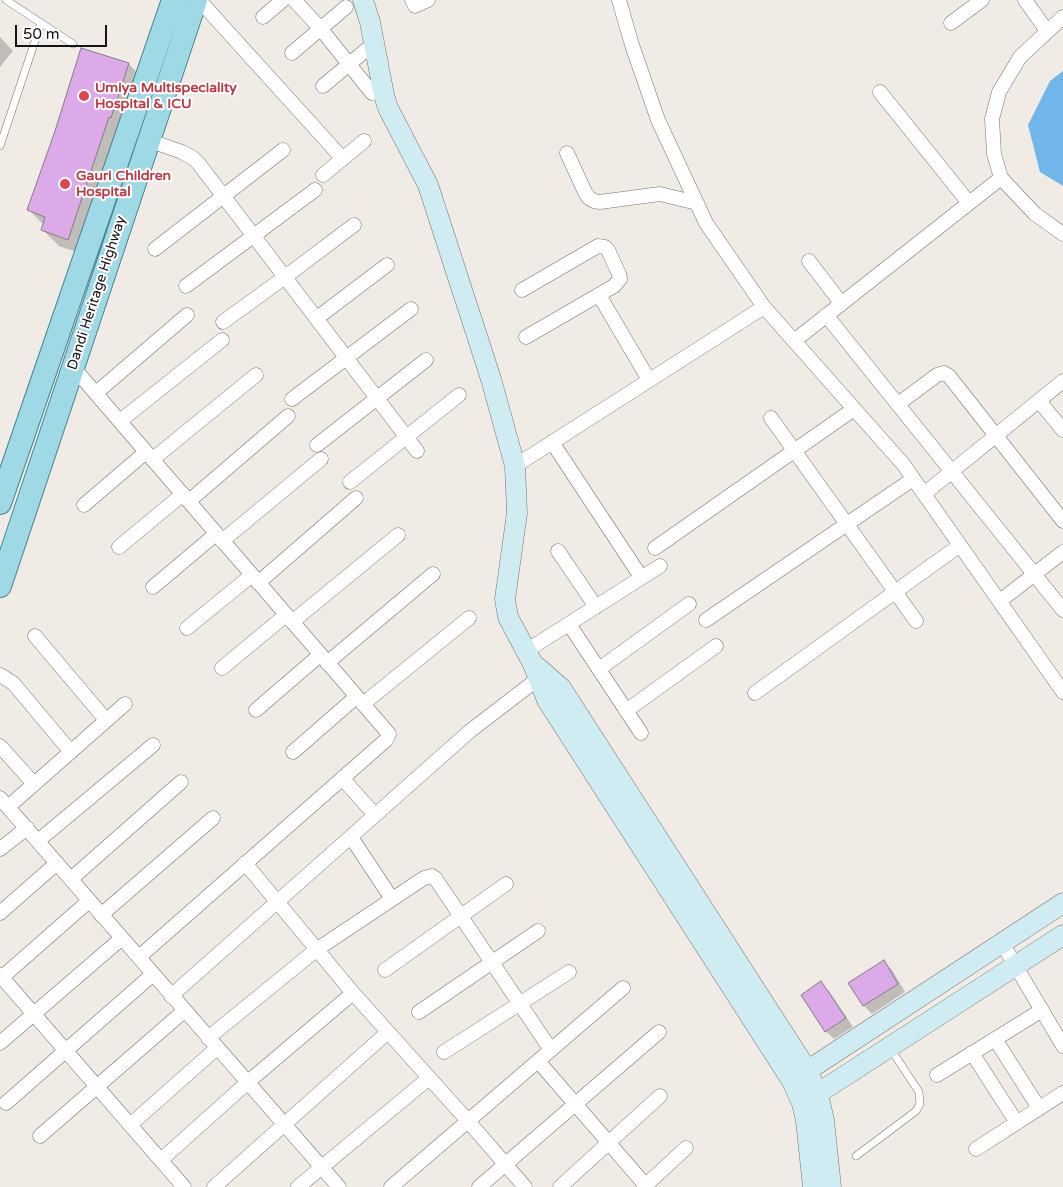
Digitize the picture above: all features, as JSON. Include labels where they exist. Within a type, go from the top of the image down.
[{"type":"main road","name":"Dandi Heritage Highway","points":[[0,503],[173,0]]},
{"type":"main road","name":"Dandi Heritage Highway","points":[[0,586],[148,140],[197,0]]},
{"type":"street","points":[[197,0],[343,159]]},
{"type":"street","points":[[262,17],[283,0]]},
{"type":"street","points":[[294,0],[321,29],[372,93]]},
{"type":"street","points":[[412,0],[415,6],[428,0]]},
{"type":"street","points":[[619,0],[632,45],[658,120],[706,222],[764,307],[903,464],[1063,692]]},
{"type":"street","points":[[951,22],[982,0]]},
{"type":"street","points":[[1025,0],[1047,31]]},
{"type":"street","points":[[292,53],[355,4],[371,28],[388,108],[428,186],[491,379],[522,461],[505,599],[508,617],[530,658],[547,700],[799,1076],[810,1099],[824,1120],[831,1187]]},
{"type":"street","points":[[1063,17],[1020,57],[999,92],[992,119],[994,154],[1001,178],[1035,214],[1063,234]]},
{"type":"street","points":[[323,86],[366,50]]},
{"type":"street","points":[[880,92],[969,203]]},
{"type":"street","points":[[148,140],[193,158],[417,451]]},
{"type":"street","points":[[323,175],[364,141]]},
{"type":"street","points":[[155,249],[283,150]]},
{"type":"street","points":[[568,153],[585,192],[594,201],[600,202],[660,194],[697,203]]},
{"type":"street","points":[[794,341],[1001,178]]},
{"type":"street","points":[[186,286],[316,190]]},
{"type":"street","points":[[222,322],[354,225]]},
{"type":"street","points":[[522,290],[594,248],[602,246],[608,250],[620,279],[614,286],[526,337]]},
{"type":"street","points":[[808,261],[841,303]]},
{"type":"street","points":[[316,318],[387,266]]},
{"type":"street","points":[[599,295],[649,380]]},
{"type":"street","points":[[522,461],[764,307]]},
{"type":"street","points":[[292,399],[410,309]]},
{"type":"street","points":[[96,394],[187,315]]},
{"type":"street","points":[[826,315],[1063,610]]},
{"type":"street","points":[[120,421],[222,340]]},
{"type":"street","points":[[317,445],[426,360]]},
{"type":"street","points":[[73,367],[387,731],[388,737],[139,957]]},
{"type":"street","points":[[898,404],[937,375],[944,373],[949,376],[1063,521]]},
{"type":"street","points":[[84,505],[256,375]]},
{"type":"street","points":[[924,494],[1063,381]]},
{"type":"street","points":[[350,482],[459,395]]},
{"type":"street","points":[[1039,401],[1063,430]]},
{"type":"street","points":[[655,548],[854,409]]},
{"type":"street","points":[[118,547],[186,498],[288,416]]},
{"type":"street","points":[[771,418],[916,622]]},
{"type":"street","points":[[550,443],[641,577]]},
{"type":"street","points":[[153,587],[320,459]]},
{"type":"street","points":[[706,620],[913,479]]},
{"type":"street","points":[[187,628],[255,579],[356,498]]},
{"type":"street","points":[[222,668],[398,535]]},
{"type":"street","points":[[755,693],[960,545]]},
{"type":"street","points":[[558,550],[596,606]]},
{"type":"street","points":[[1000,601],[1063,552]]},
{"type":"street","points":[[171,996],[488,716],[530,658],[569,624],[660,566]]},
{"type":"street","points":[[256,710],[433,574]]},
{"type":"street","points":[[599,669],[690,604]]},
{"type":"street","points":[[293,752],[469,618]]},
{"type":"street","points":[[569,624],[641,733]]},
{"type":"street","points":[[35,636],[106,720]]},
{"type":"street","points":[[626,711],[716,646]]},
{"type":"street","points":[[0,675],[13,683],[71,752]]},
{"type":"street","points":[[125,704],[34,784],[3,803],[27,828],[139,957],[152,975],[286,1124],[339,1187]]},
{"type":"street","points":[[38,841],[153,744]]},
{"type":"street","points":[[0,746],[34,784]]},
{"type":"street","points":[[342,778],[375,815]]},
{"type":"street","points":[[70,879],[181,782]]},
{"type":"street","points":[[101,915],[213,818]]},
{"type":"street","points":[[0,849],[27,828]]},
{"type":"street","points":[[351,836],[392,899]]},
{"type":"street","points":[[0,913],[57,863]]},
{"type":"street","points":[[245,863],[316,950],[506,1164],[524,1187]]},
{"type":"street","points":[[130,1125],[213,1043],[316,950],[424,878],[432,876],[551,1050]]},
{"type":"street","points":[[385,970],[506,884]]},
{"type":"street","points":[[89,901],[1,977],[184,1187]]},
{"type":"street","points":[[799,1076],[1063,903]]},
{"type":"street","points":[[419,1012],[538,931]]},
{"type":"street","points":[[813,1187],[806,1121],[810,1099],[1063,935]]},
{"type":"street","points":[[0,1043],[122,938]]},
{"type":"street","points":[[1002,943],[1063,1046]]},
{"type":"street","points":[[444,1052],[569,972]]},
{"type":"street","points":[[6,1103],[152,975]]},
{"type":"street","points":[[391,1187],[623,988]]},
{"type":"street","points":[[161,1160],[248,1082],[354,994]]},
{"type":"street","points":[[937,1075],[1042,1010]]},
{"type":"street","points":[[40,1136],[184,1011]]},
{"type":"street","points":[[214,1187],[388,1032]]},
{"type":"street","points":[[479,1187],[659,1032]]},
{"type":"street","points":[[995,1039],[1038,1108]]},
{"type":"street","points":[[972,1053],[1017,1123]]},
{"type":"street","points":[[538,1061],[645,1186],[686,1148]]},
{"type":"street","points":[[298,1187],[429,1078]]},
{"type":"street","points":[[976,1149],[1063,1092]]},
{"type":"street","points":[[560,1187],[660,1096]]},
{"type":"lane","points":[[6,0],[73,44]]},
{"type":"lane","points":[[0,146],[41,23]]},
{"type":"lane","points":[[856,1156],[916,1111],[920,1104],[919,1092],[889,1048]]},
{"type":"water","points":[[1063,71],[1063,186],[1040,172],[1028,125],[1050,81]]},
{"type":"building","points":[[81,48],[129,63],[68,240],[41,230],[45,217],[27,210],[55,131]]},
{"type":"building","points":[[884,960],[898,984],[863,1006],[848,983]]},
{"type":"building","points":[[821,981],[846,1018],[825,1032],[801,995]]},
{"type":"place","name":"Umiya Multispeciality Hospital & ICU","points":[[84,96]]},
{"type":"place","name":"Gauri Children Hospital","points":[[65,184]]}]
